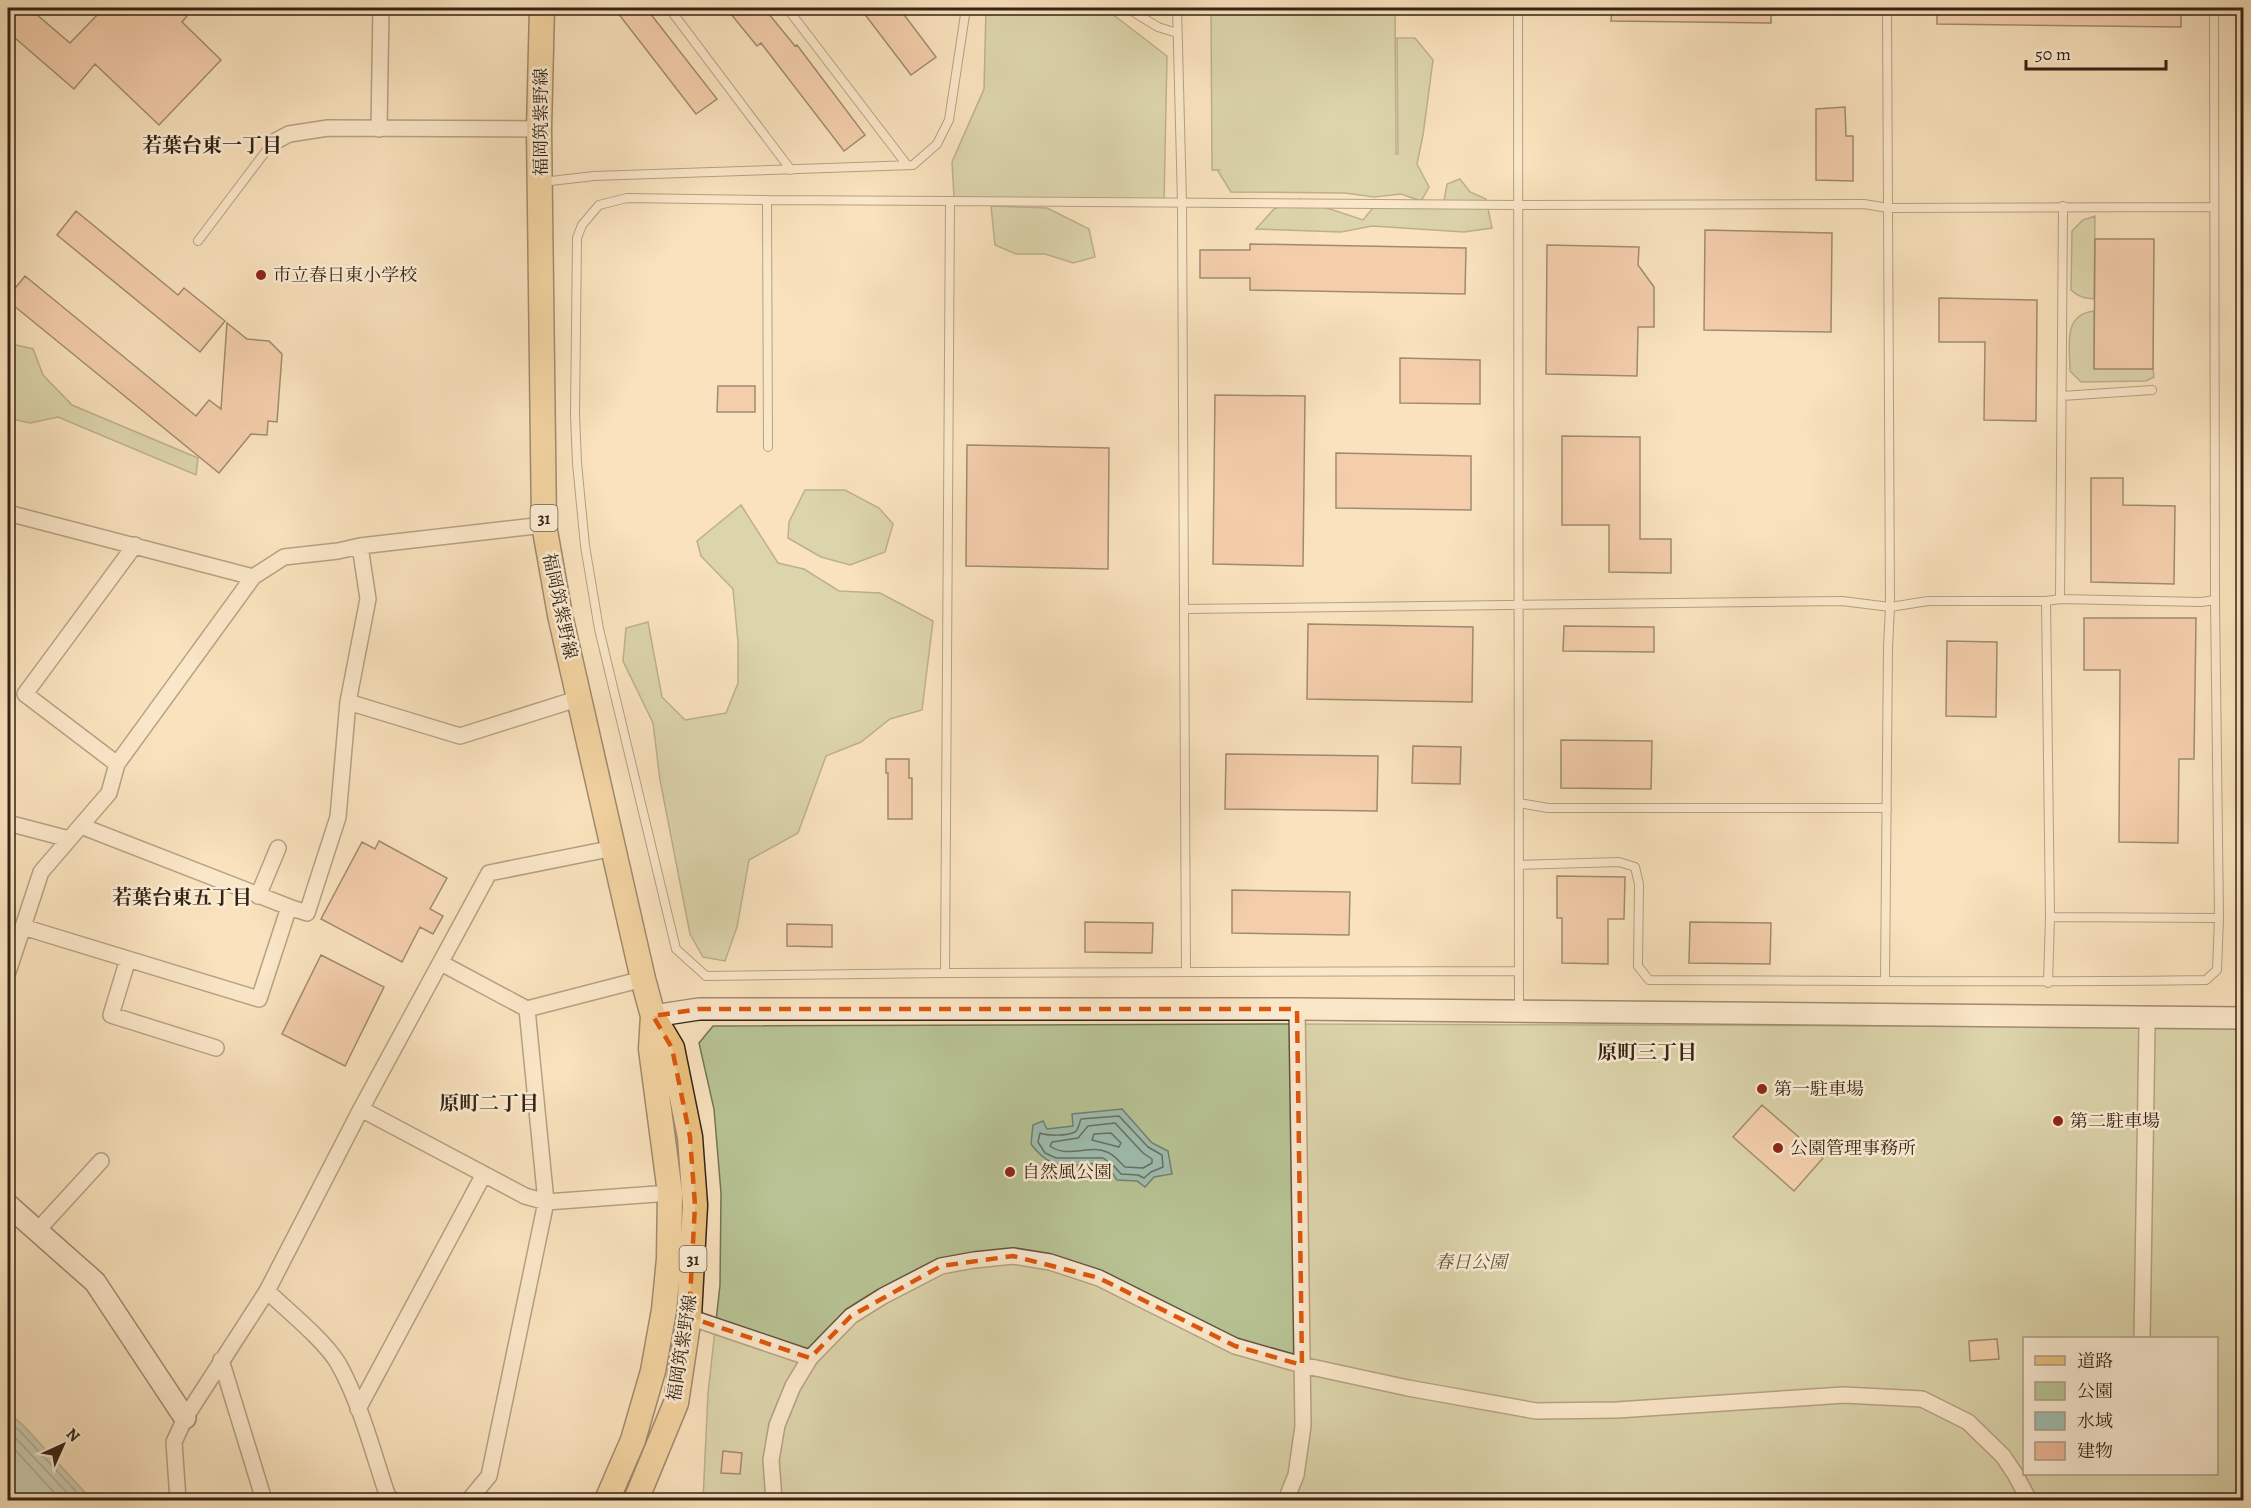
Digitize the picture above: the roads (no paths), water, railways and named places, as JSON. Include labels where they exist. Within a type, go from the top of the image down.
[{"type":"main road","name":"福岡筑紫野線","points":[[542,8],[539,129],[544,525],[560,615],[643,979],[653,1016],[672,1048],[690,1137],[695,1205],[689,1317],[676,1403],[636,1500]]},
{"type":"main road","name":"福岡筑紫野線","points":[[607,1500],[633,1440],[653,1371],[664,1310],[669,1258],[669,1193],[651,1049],[653,1016]]},
{"type":"street","points":[[379,129],[381,8]]},
{"type":"street","points":[[272,143],[289,134],[328,128],[539,129]]},
{"type":"street","points":[[8,513],[253,577]]},
{"type":"street","points":[[9,961],[41,872],[109,793],[117,764],[253,577],[284,557],[544,525]]},
{"type":"street","points":[[117,764],[25,694],[135,545]]},
{"type":"street","points":[[81,826],[289,908],[307,913],[338,817],[348,702],[368,599],[360,546]]},
{"type":"street","points":[[348,702],[460,736],[580,698]]},
{"type":"street","points":[[8,823],[69,839]]},
{"type":"street","points":[[258,896],[278,848]]},
{"type":"street","points":[[178,1500],[174,1442],[184,1418],[267,1291],[361,1109],[489,873],[614,848]]},
{"type":"street","points":[[23,927],[259,999],[289,908]]},
{"type":"street","points":[[128,959],[111,1016],[216,1048]]},
{"type":"street","points":[[441,963],[527,1009],[643,979]]},
{"type":"street","points":[[469,1500],[489,1476],[546,1202],[527,1009]]},
{"type":"street","points":[[653,1016],[711,1009],[1297,1009],[2244,1018]]},
{"type":"street","points":[[1286,1500],[1296,1475],[1303,1426],[1297,1009]]},
{"type":"street","points":[[2142,1337],[2147,1027]]},
{"type":"street","points":[[361,1109],[525,1196],[546,1202],[669,1193]]},
{"type":"street","points":[[37,1231],[101,1161]]},
{"type":"street","points":[[358,1409],[484,1174]]},
{"type":"street","points":[[8,1205],[95,1282],[184,1418]]},
{"type":"street","points":[[774,1500],[771,1460],[777,1425],[793,1386],[810,1358],[851,1316],[941,1266],[1013,1256],[1050,1262],[1099,1278],[1235,1346],[1302,1365],[1408,1388],[1536,1411],[1617,1410],[1844,1395],[1922,1399],[1968,1422],[2003,1456],[2029,1500]]},
{"type":"street","points":[[267,1291],[323,1345],[337,1363],[358,1409],[388,1497],[393,1500]]},
{"type":"street","points":[[689,1317],[810,1358]]},
{"type":"street","points":[[221,1360],[264,1500]]},
{"type":"lane","points":[[669,8],[791,170]]},
{"type":"lane","points":[[787,8],[907,165]]},
{"type":"lane","points":[[540,182],[594,176],[913,165],[937,144],[949,120],[966,8]]},
{"type":"lane","points":[[1127,8],[1158,27],[1177,33]]},
{"type":"lane","points":[[1177,8],[1182,202],[1186,972]]},
{"type":"lane","points":[[1518,8],[1519,1011]]},
{"type":"lane","points":[[1885,980],[1890,607],[1887,8]]},
{"type":"lane","points":[[1519,864],[1619,862],[1635,867],[1639,884],[1638,966],[1649,980],[2048,983],[2206,980],[2217,970],[2219,918],[2215,600],[2214,8]]},
{"type":"lane","points":[[198,241],[272,143]]},
{"type":"lane","points":[[1519,970],[706,976],[676,950],[599,629],[585,546],[575,415],[576,238],[582,225],[598,205],[627,198],[1518,205],[1864,204],[1888,208],[2214,207]]},
{"type":"lane","points":[[767,200],[768,447]]},
{"type":"lane","points":[[945,973],[950,201]]},
{"type":"lane","points":[[2060,599],[2063,206]]},
{"type":"lane","points":[[2062,396],[2152,390]]},
{"type":"lane","points":[[1184,609],[1842,601],[1890,607],[1928,601],[2060,599],[2201,602],[2215,600]]},
{"type":"lane","points":[[2046,601],[2050,917],[2048,983]]},
{"type":"lane","points":[[1519,803],[1548,808],[1887,808]]},
{"type":"lane","points":[[2050,917],[2219,918]]},
{"type":"water","points":[[1122,1109],[1152,1143],[1168,1151],[1172,1174],[1154,1177],[1145,1187],[1137,1181],[1117,1180],[1110,1170],[1096,1163],[1065,1165],[1052,1162],[1041,1156],[1031,1144],[1033,1125],[1043,1121],[1047,1129],[1073,1126],[1072,1114]]},
{"type":"water","points":[[8,1413],[22,1424],[92,1500],[8,1500]]},
{"type":"place","name":"市立春日東小学校","points":[[261,275]]},
{"type":"place","name":"第一駐車場","points":[[1762,1089]]},
{"type":"place","name":"第二駐車場","points":[[2058,1121]]},
{"type":"place","name":"公園管理事務所","points":[[1778,1148]]},
{"type":"place","name":"自然風公園","points":[[1010,1172]]},
{"type":"district","name":"若葉台東一丁目","points":[[212,145]]},
{"type":"district","name":"若葉台東五丁目","points":[[182,897]]},
{"type":"district","name":"原町三丁目","points":[[1647,1052]]},
{"type":"district","name":"原町二丁目","points":[[489,1103]]},
{"type":"park label","name":"春日公園","points":[[1471,1262]]}]
